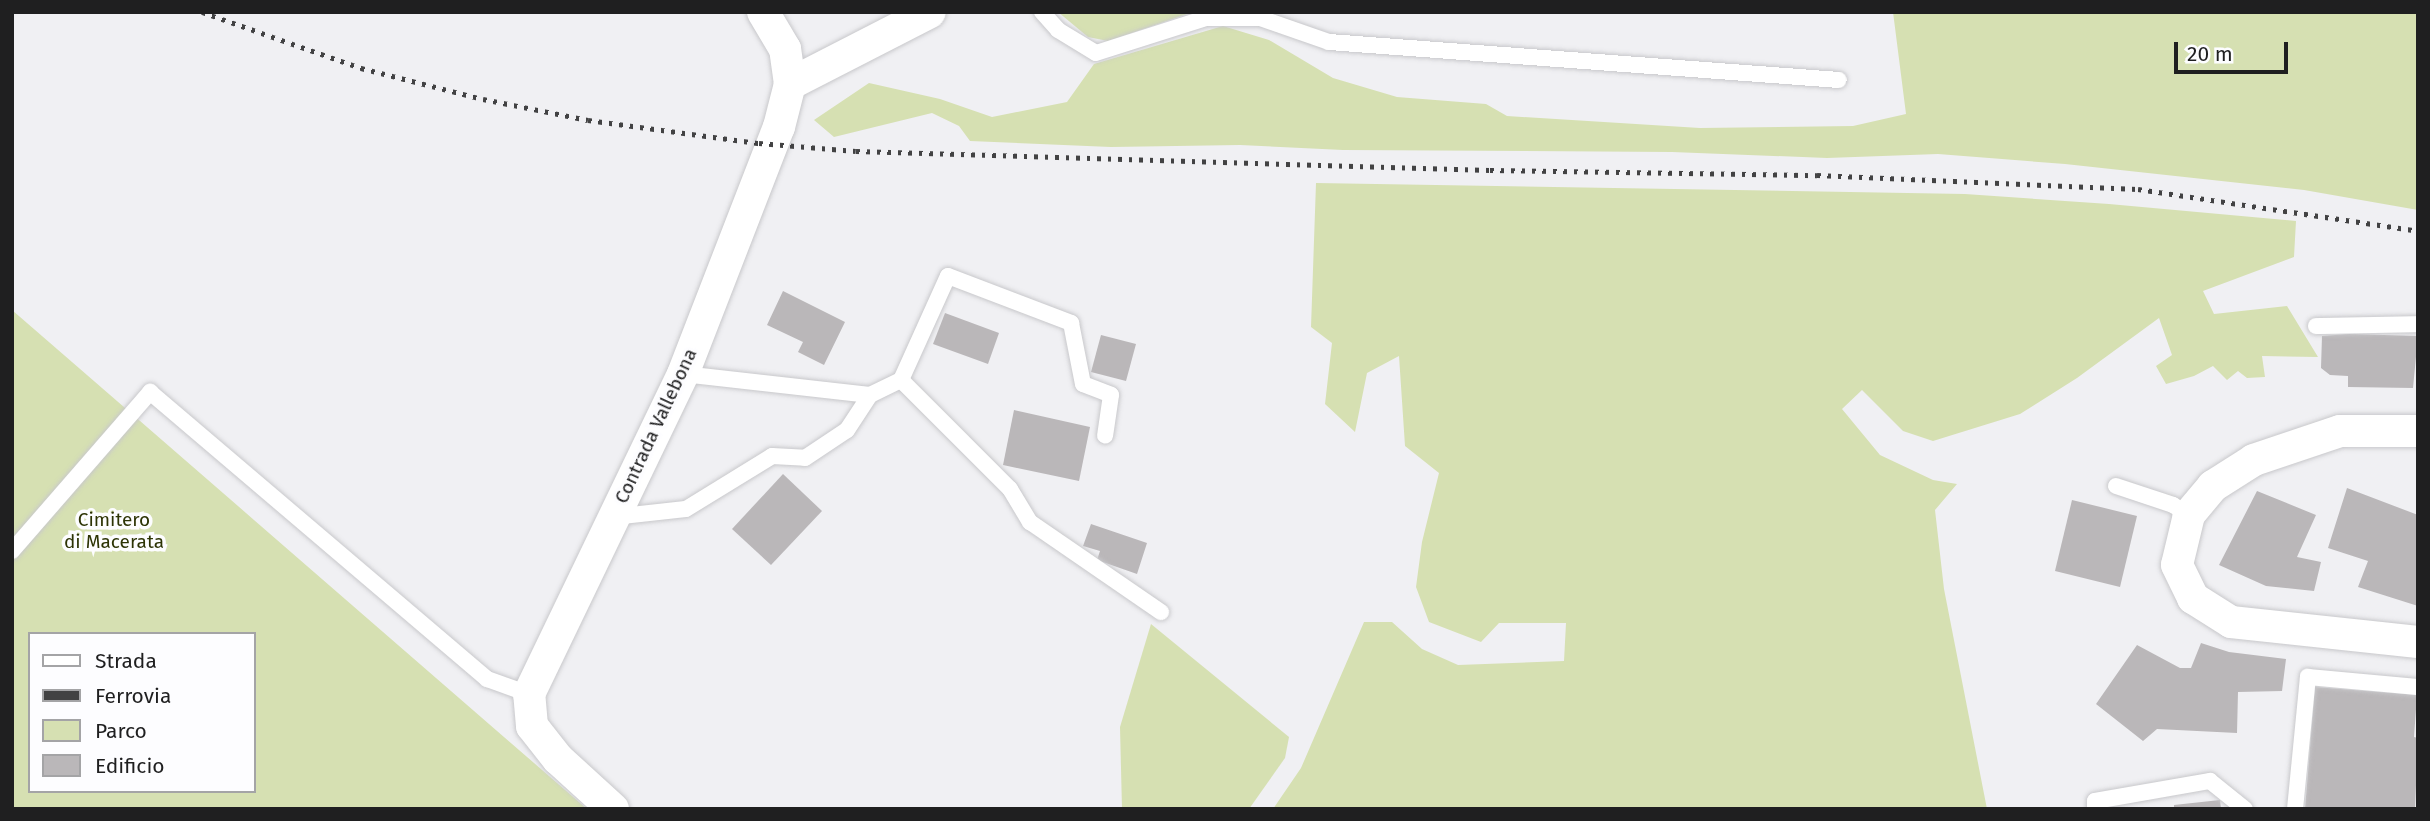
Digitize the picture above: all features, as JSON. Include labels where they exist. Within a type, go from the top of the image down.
[{"type":"street","name":"Contrada Vallebona","points":[[528,694],[683,374],[779,127],[790,83],[785,48],[763,12]]},
{"type":"street","points":[[790,83],[930,12]]},
{"type":"street","points":[[2418,431],[2340,431],[2254,460],[2213,486],[2189,515],[2177,565],[2193,598],[2231,622],[2418,642]]},
{"type":"street","points":[[528,694],[532,726],[558,759],[613,809]]},
{"type":"lane","points":[[1042,12],[1058,30],[1096,53],[1206,18],[1260,18],[1329,42],[1839,80]]},
{"type":"lane","points":[[613,517],[686,509],[772,456],[805,458],[847,430],[870,395],[901,380],[948,276],[1071,323],[1083,384],[1111,395],[1105,436]]},
{"type":"lane","points":[[2316,326],[2418,324]]},
{"type":"lane","points":[[683,374],[870,395]]},
{"type":"lane","points":[[901,380],[1010,489],[1030,522],[1161,612]]},
{"type":"lane","points":[[12,551],[150,393],[487,679],[528,694]]},
{"type":"lane","points":[[2116,486],[2173,505],[2189,515]]},
{"type":"lane","points":[[2295,809],[2308,677],[2418,687]]},
{"type":"lane","points":[[2095,809],[2095,801],[2210,781],[2245,809]]},
{"type":"green space","points":[[1058,12],[1193,12],[1108,41],[1088,37]]},
{"type":"green space","points":[[1893,12],[2418,12],[2418,210],[2304,190],[2065,164],[1938,154],[1827,158],[1672,152],[1343,150],[1240,145],[1111,147],[970,141],[959,126],[932,113],[834,137],[814,120],[869,83],[940,99],[992,117],[1067,102],[1094,64],[1223,26],[1269,40],[1333,78],[1397,97],[1486,104],[1507,116],[1700,128],[1853,126],[1906,114]]},
{"type":"green space","points":[[1316,183],[1965,194],[2296,221],[2294,257],[2203,291],[2214,314],[2287,306],[2318,357],[2262,356],[2265,377],[2247,378],[2238,371],[2227,380],[2213,366],[2194,376],[2166,384],[2156,366],[2172,355],[2159,318],[2077,378],[2020,414],[1933,441],[1903,431],[1862,390],[1842,409],[1880,455],[1933,480],[1957,484],[1935,510],[1944,589],[1987,809],[1273,809],[1301,768],[1364,622],[1392,622],[1422,649],[1458,665],[1564,661],[1566,623],[1499,623],[1481,642],[1429,622],[1416,587],[1422,542],[1439,473],[1405,446],[1399,356],[1367,373],[1355,432],[1325,404],[1332,343],[1311,327]]},
{"type":"green space","name":"Cimitero di Macerata","points":[[12,310],[587,809],[12,809]]},
{"type":"green space","points":[[1151,624],[1289,737],[1285,758],[1249,809],[1122,809],[1120,727]]},
{"type":"building","points":[[783,291],[845,322],[824,365],[798,352],[803,342],[767,325]]},
{"type":"building","points":[[945,313],[999,333],[988,364],[933,344]]},
{"type":"building","points":[[1101,335],[1136,344],[1126,381],[1091,372]]},
{"type":"building","points":[[2322,336],[2418,336],[2413,388],[2348,387],[2348,376],[2330,375],[2321,368]]},
{"type":"building","points":[[1014,410],[1090,427],[1079,481],[1003,465]]},
{"type":"building","points":[[783,474],[822,511],[771,565],[732,529]]},
{"type":"building","points":[[2347,488],[2418,515],[2418,606],[2358,587],[2368,561],[2328,548]]},
{"type":"building","points":[[2257,491],[2316,515],[2297,557],[2321,562],[2314,591],[2266,586],[2219,565]]},
{"type":"building","points":[[2072,500],[2137,516],[2120,587],[2055,571]]},
{"type":"building","points":[[1091,524],[1147,543],[1137,574],[1097,560],[1100,551],[1083,546]]},
{"type":"building","points":[[2201,643],[2229,652],[2286,659],[2282,691],[2238,692],[2237,733],[2157,729],[2143,741],[2096,704],[2137,645],[2180,668],[2191,668]]},
{"type":"building","points":[[2315,687],[2417,695],[2414,737],[2418,738],[2415,809],[2305,809]]},
{"type":"building","points":[[2220,800],[2221,809],[2174,809],[2174,805]]},
{"type":"railway","points":[[202,12],[361,68],[483,99],[588,120],[759,143],[856,151],[1490,170],[1817,175],[2138,189],[2418,231]]}]
